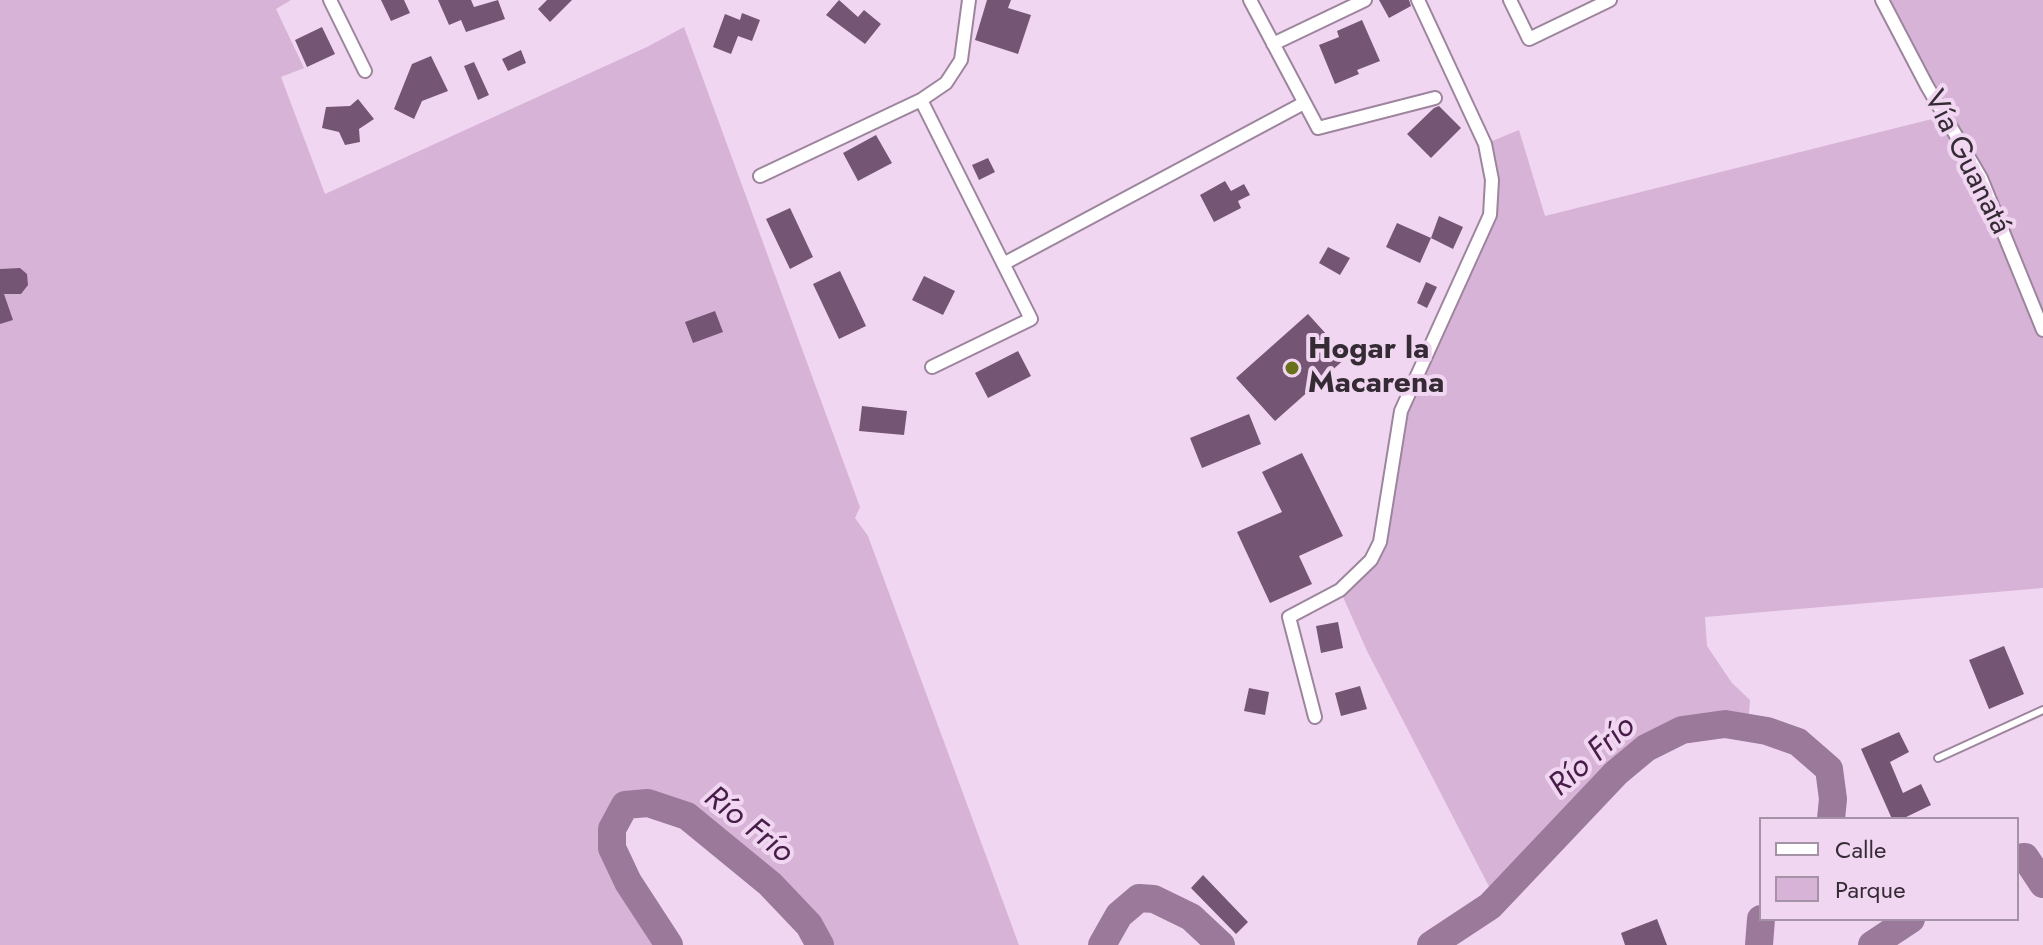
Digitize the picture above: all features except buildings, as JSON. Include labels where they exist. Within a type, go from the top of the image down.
[{"type":"street","points":[[330,0],[365,71]]},
{"type":"street","points":[[760,176],[921,100],[946,83],[961,60],[969,0]]},
{"type":"street","points":[[1250,0],[1318,128],[1435,98]]},
{"type":"street","points":[[1273,44],[1365,0]]},
{"type":"street","points":[[1315,717],[1289,617],[1340,590],[1371,560],[1380,542],[1401,411],[1490,215],[1492,180],[1485,144],[1418,0]]},
{"type":"street","points":[[1510,0],[1529,39],[1610,0]]},
{"type":"street","name":"Vía Guanatá","points":[[1882,0],[1927,86],[1981,178],[2043,330]]},
{"type":"street","points":[[921,100],[1031,319],[932,367]]},
{"type":"street","points":[[1005,263],[1304,103]]},
{"type":"lane","points":[[1938,758],[2043,710]]},
{"type":"green space","points":[[0,0],[291,0],[276,9],[304,68],[281,77],[325,194],[647,47],[684,27],[860,507],[855,518],[868,536],[1019,945],[820,945],[809,925],[770,884],[687,816],[648,803],[625,805],[612,829],[612,848],[628,882],[669,945],[0,945]]},
{"type":"green space","points":[[1882,0],[2043,0],[2043,588],[1705,617],[1707,646],[1732,683],[1750,700],[1748,728],[1725,724],[1682,730],[1646,748],[1616,773],[1496,900],[1367,651],[1340,590],[1371,560],[1401,411],[1490,215],[1485,144],[1519,130],[1545,216],[1944,116]]},
{"type":"waterway","name":"Río Frío","points":[[1431,945],[1490,906],[1616,773],[1646,748],[1682,730],[1725,724],[1767,731],[1798,742],[1829,769],[1833,799],[1831,817]]},
{"type":"waterway","name":"Río Frío","points":[[669,945],[628,882],[612,848],[612,829],[625,805],[648,803],[687,816],[770,884],[809,925],[820,945]]},
{"type":"waterway","name":"Río Frío","points":[[2019,858],[2025,857],[2043,884]]},
{"type":"waterway","name":"Río Frío","points":[[1102,945],[1119,915],[1139,898],[1154,899],[1191,917],[1221,945]]},
{"type":"waterway","name":"Río Frío","points":[[1759,945],[1761,921]]},
{"type":"waterway","name":"Río Frío","points":[[1872,945],[1908,921]]},
{"type":"place","name":"Hogar la Macarena","points":[[1292,368]]}]
